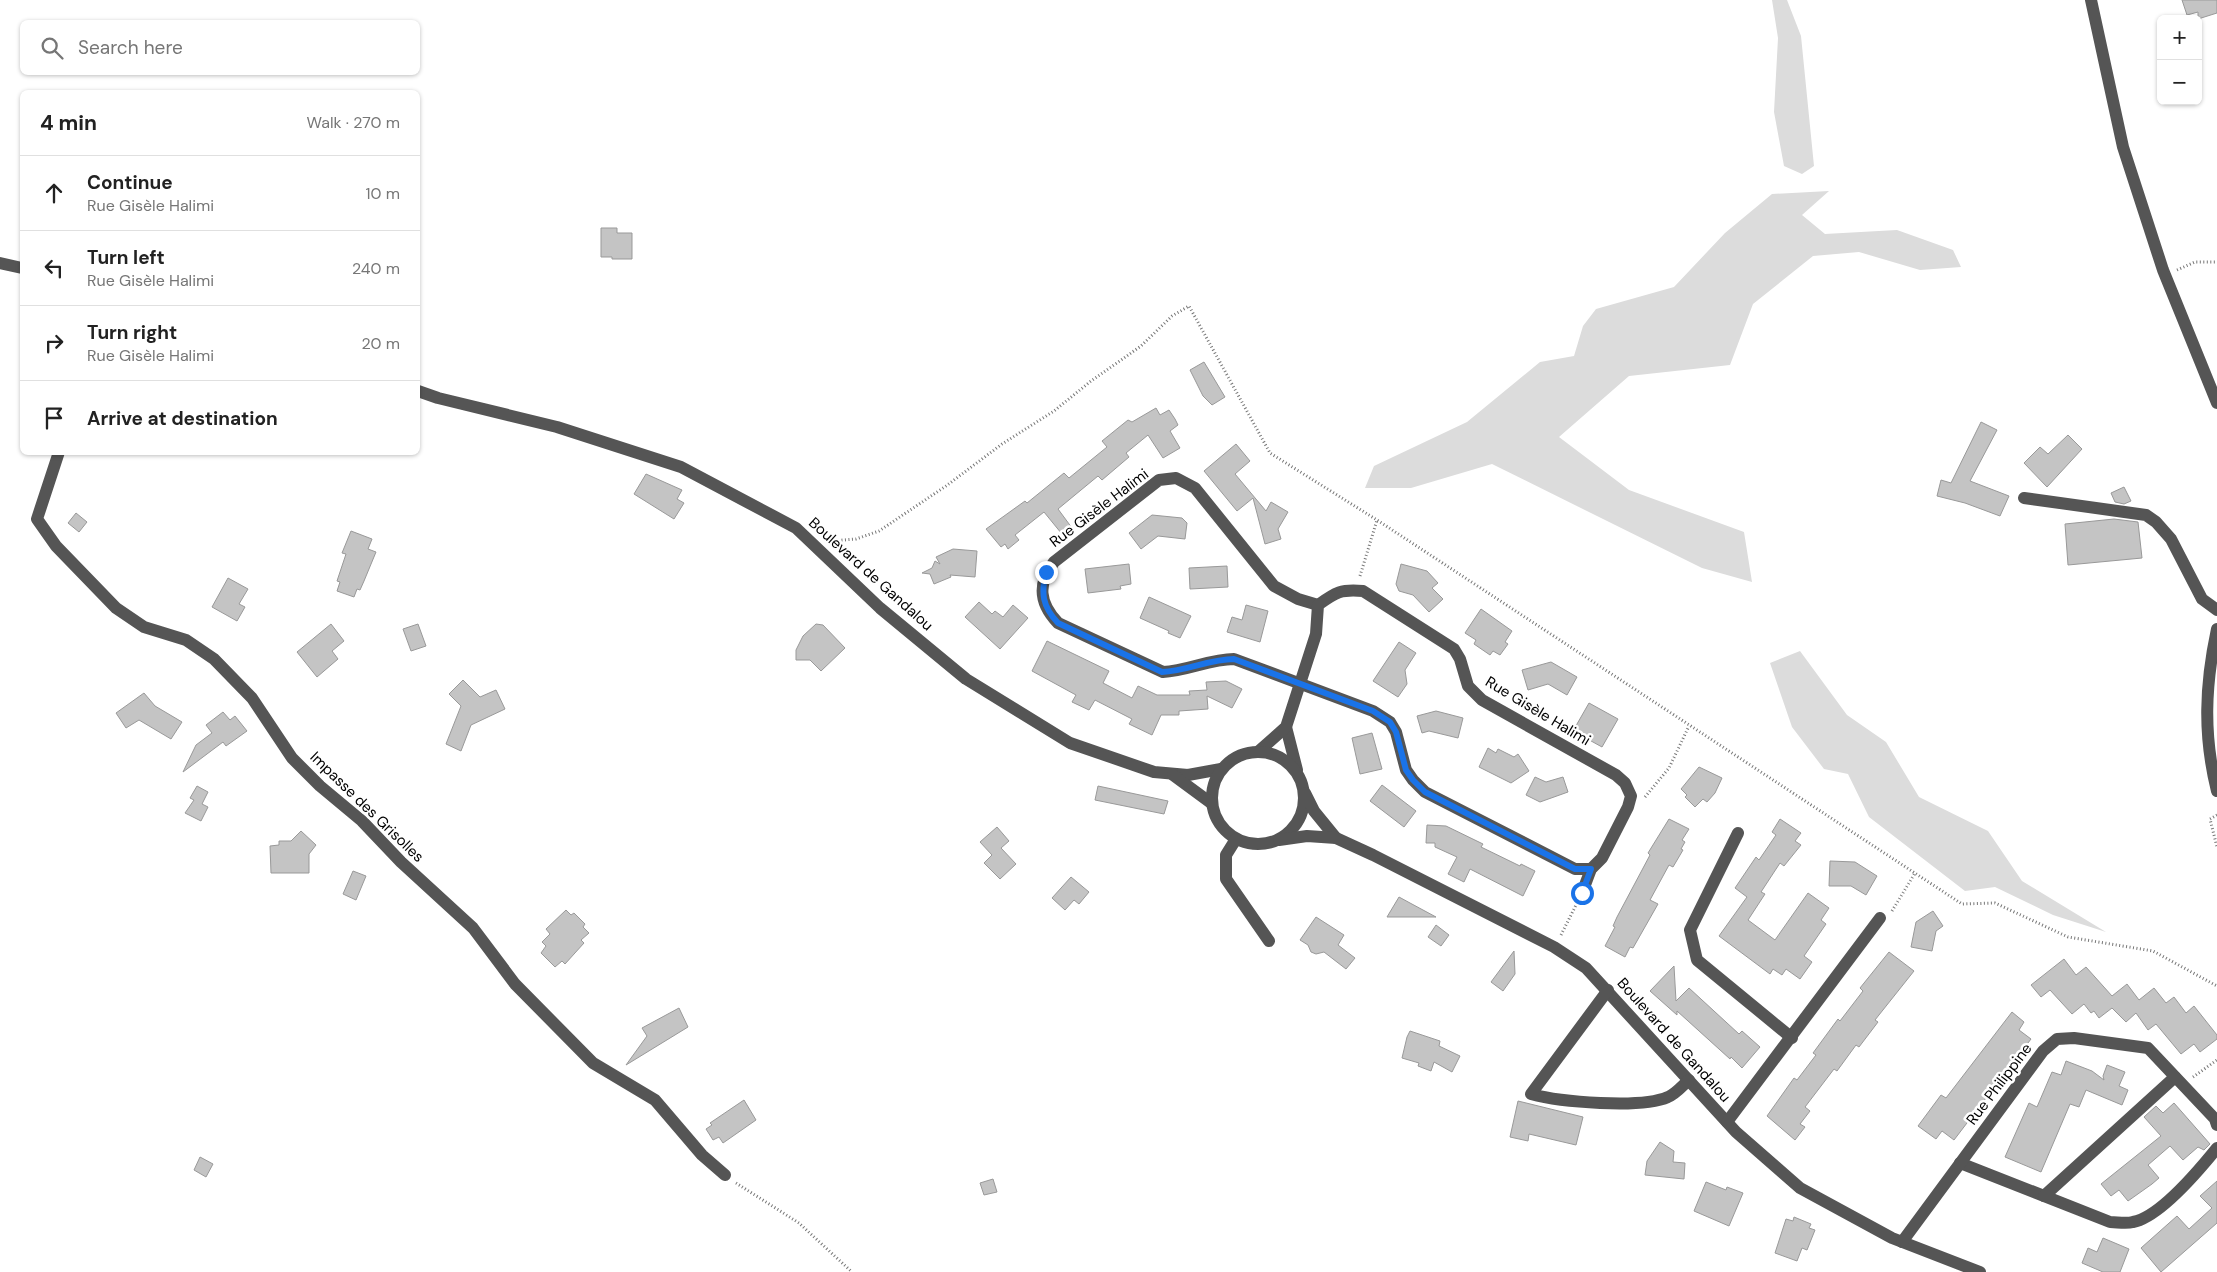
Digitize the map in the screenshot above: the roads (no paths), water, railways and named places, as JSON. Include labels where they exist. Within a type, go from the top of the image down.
[{"type":"street","points":[[2091,0],[2123,147],[2163,270],[2217,403]]},
{"type":"street","points":[[0,263],[20,268]]},
{"type":"street","name":"Boulevard de Gandalou","points":[[420,392],[438,398],[557,426],[681,467],[796,528],[880,608],[966,679],[1070,743],[1154,772],[1188,776],[1221,769]]},
{"type":"street","name":"Impasse des Grisolles","points":[[58,455],[37,519],[56,546],[116,608],[144,627],[186,640],[214,659],[252,698],[292,758],[320,786],[362,821],[401,862],[473,928],[515,984],[593,1063],[655,1100],[702,1155],[725,1175]]},
{"type":"street","name":"Rue Gisèle Halimi","points":[[1176,478],[1195,488],[1274,586],[1298,599],[1318,605],[1335,592],[1363,591],[1454,649],[1460,659],[1468,686],[1482,700],[1616,775],[1625,783],[1631,796],[1628,807],[1602,858],[1591,869],[1575,869],[1425,792],[1406,770],[1396,732],[1390,722],[1373,711],[1234,659],[1223,659],[1179,671],[1162,672],[1058,623],[1048,613],[1043,599],[1042,588],[1046,572],[1054,562],[1159,480],[1176,478]]},
{"type":"street","points":[[2024,498],[2146,515],[2156,522],[2171,539],[2202,599],[2217,610]]},
{"type":"street","points":[[1259,751],[1286,727],[1316,634],[1318,605]]},
{"type":"street","points":[[2217,629],[2206,708],[2209,760],[2217,791]]},
{"type":"street","points":[[1286,727],[1304,791],[1304,806],[1300,820],[1291,831],[1279,840],[1265,844],[1250,844],[1236,839],[1224,830],[1215,818],[1211,803],[1212,791],[1221,769],[1232,760],[1245,754],[1259,751],[1274,754],[1288,762],[1298,774]]},
{"type":"street","name":"Boulevard de Gandalou","points":[[1173,775],[1211,803]]},
{"type":"street","name":"Boulevard de Gandalou","points":[[1304,791],[1314,811],[1336,838]]},
{"type":"street","points":[[1738,833],[1690,930],[1697,960],[1792,1038]]},
{"type":"street","name":"Boulevard de Gandalou","points":[[1279,840],[1307,836],[1336,838],[1554,947],[1586,968],[1727,1122],[1800,1188],[1902,1242],[1980,1272]]},
{"type":"street","points":[[1236,839],[1226,856],[1226,879],[1269,941]]},
{"type":"street","points":[[1582,893],[1591,869]]},
{"type":"street","points":[[1727,1122],[1792,1038],[1880,918]]},
{"type":"street","points":[[1608,990],[1532,1094],[1553,1100],[1634,1103],[1669,1097],[1689,1080]]},
{"type":"street","name":"Rue Philippine","points":[[1902,1242],[2043,1051],[2057,1039],[2074,1038],[2148,1048],[2215,1120],[2217,1125]]},
{"type":"street","points":[[2044,1196],[2179,1081]]},
{"type":"street","points":[[1960,1163],[2110,1222],[2133,1222],[2150,1216],[2197,1173],[2217,1148]]}]
